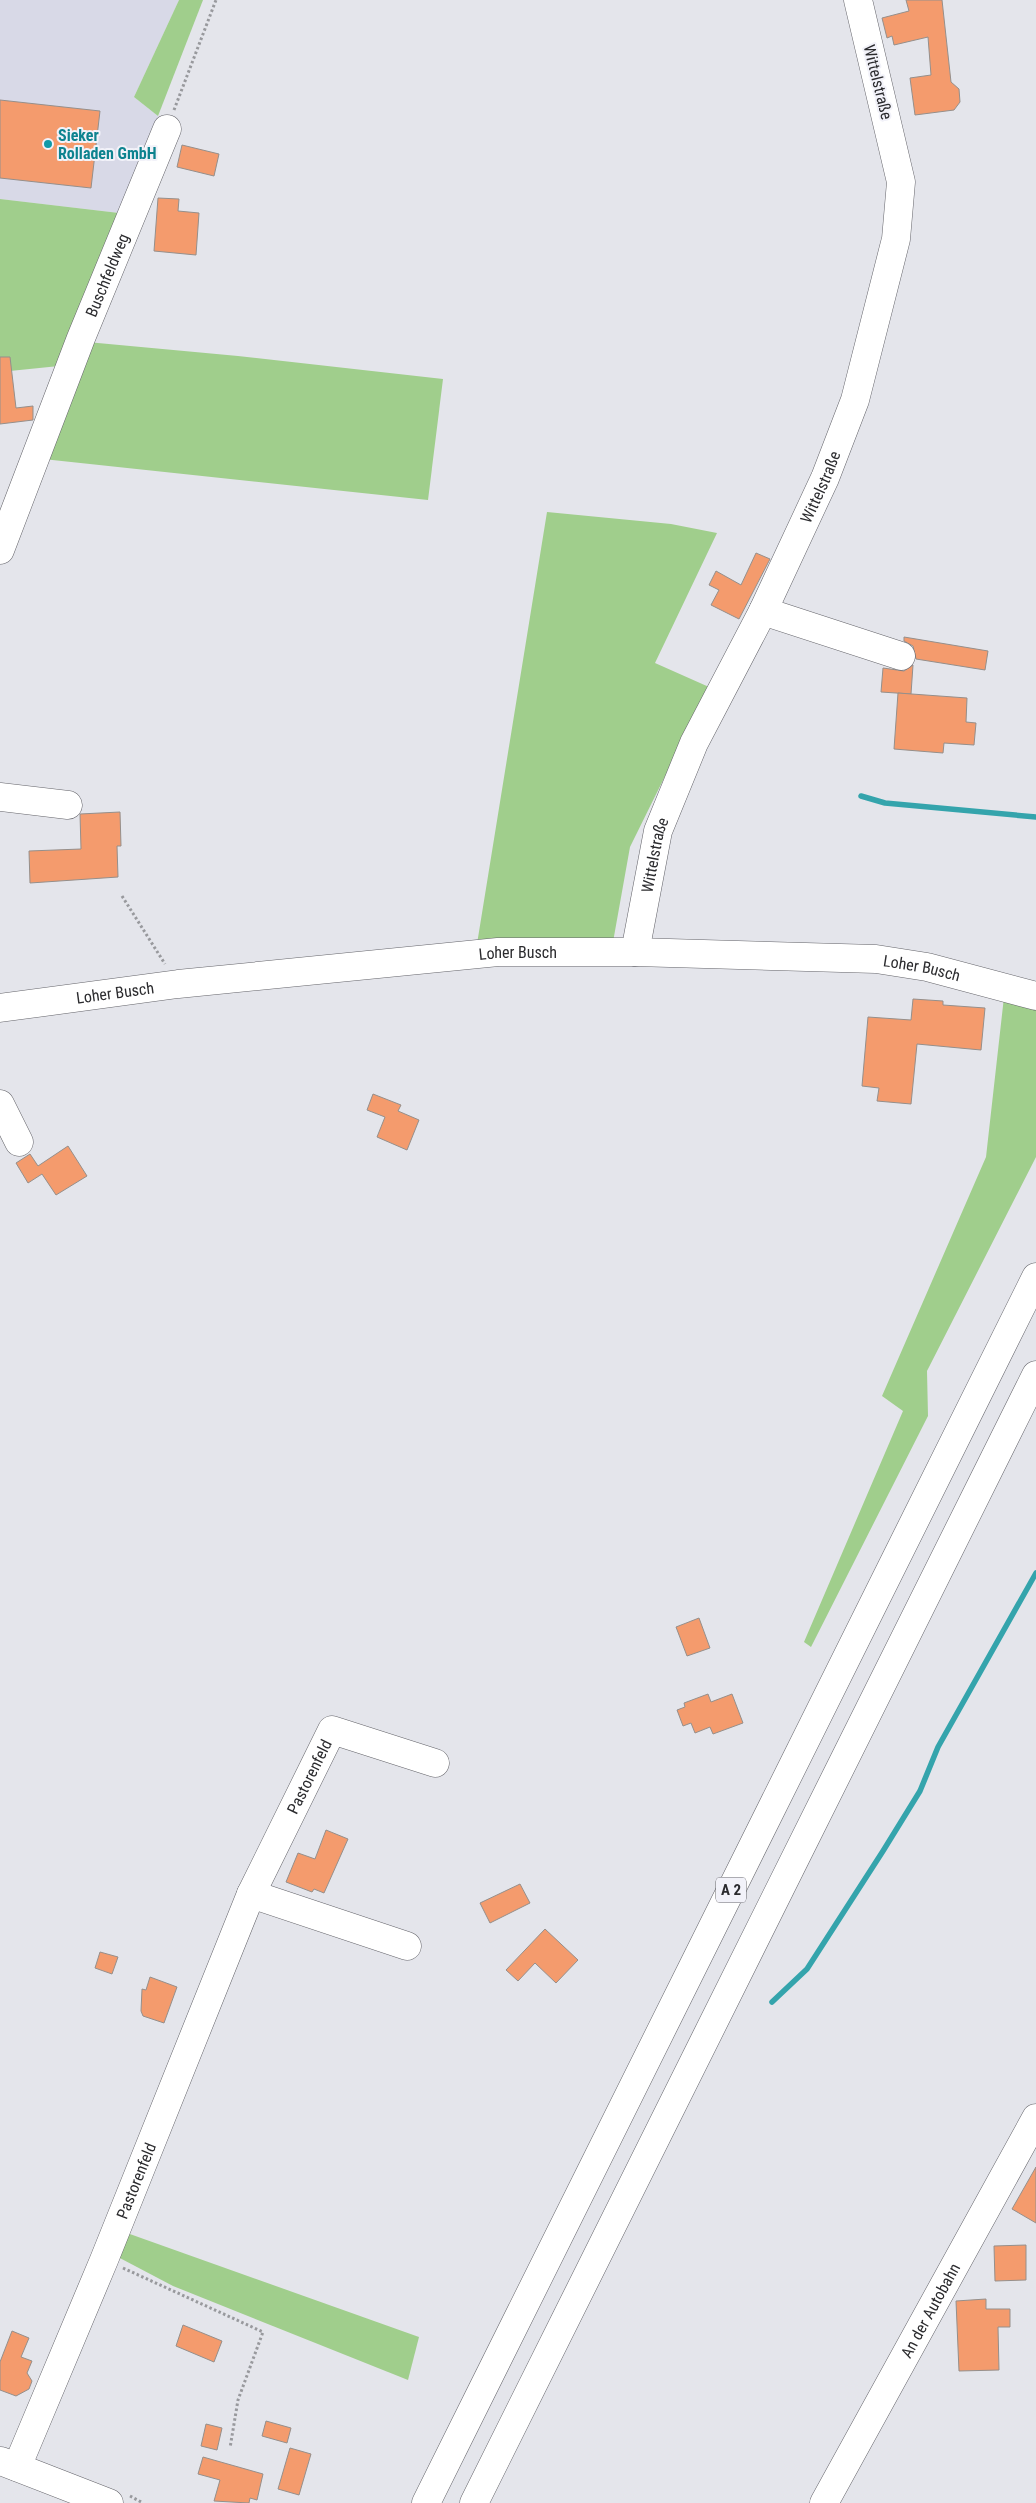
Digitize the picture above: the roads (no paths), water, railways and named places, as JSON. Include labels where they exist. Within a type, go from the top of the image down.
[{"type":"main road","name":"Wittelstraße","points":[[635,952],[658,831],[694,743],[763,611],[825,478],[855,400],[896,239],[902,182],[858,0]]},
{"type":"main road","name":"Buschfeldweg","points":[[0,550],[81,338],[167,129]]},
{"type":"main road","points":[[763,611],[901,656]]},
{"type":"main road","points":[[0,797],[68,805]]},
{"type":"main road","name":"Loher Busch","points":[[0,1008],[178,984],[498,952],[635,952],[876,959],[927,967],[1036,996]]},
{"type":"main road","points":[[0,1104],[19,1142]]},
{"type":"main road","name":"A 2","points":[[426,2503],[1036,1277]]},
{"type":"main road","points":[[474,2503],[1036,1375]]},
{"type":"main road","name":"Pastorenfeld","points":[[9,2464],[104,2260],[251,1894],[332,1730],[435,1763]]},
{"type":"main road","points":[[251,1894],[407,1946]]},
{"type":"main road","name":"An der Autobahn","points":[[824,2503],[1036,2118]]},
{"type":"main road","points":[[9,2464],[109,2503]]},
{"type":"waterway","points":[[861,796],[885,803],[1036,817]]},
{"type":"waterway","points":[[772,2002],[807,1969],[920,1791],[938,1747],[1036,1573]]},
{"type":"place","name":"Sieker Rolladen GmbH","points":[[48,144]]}]
